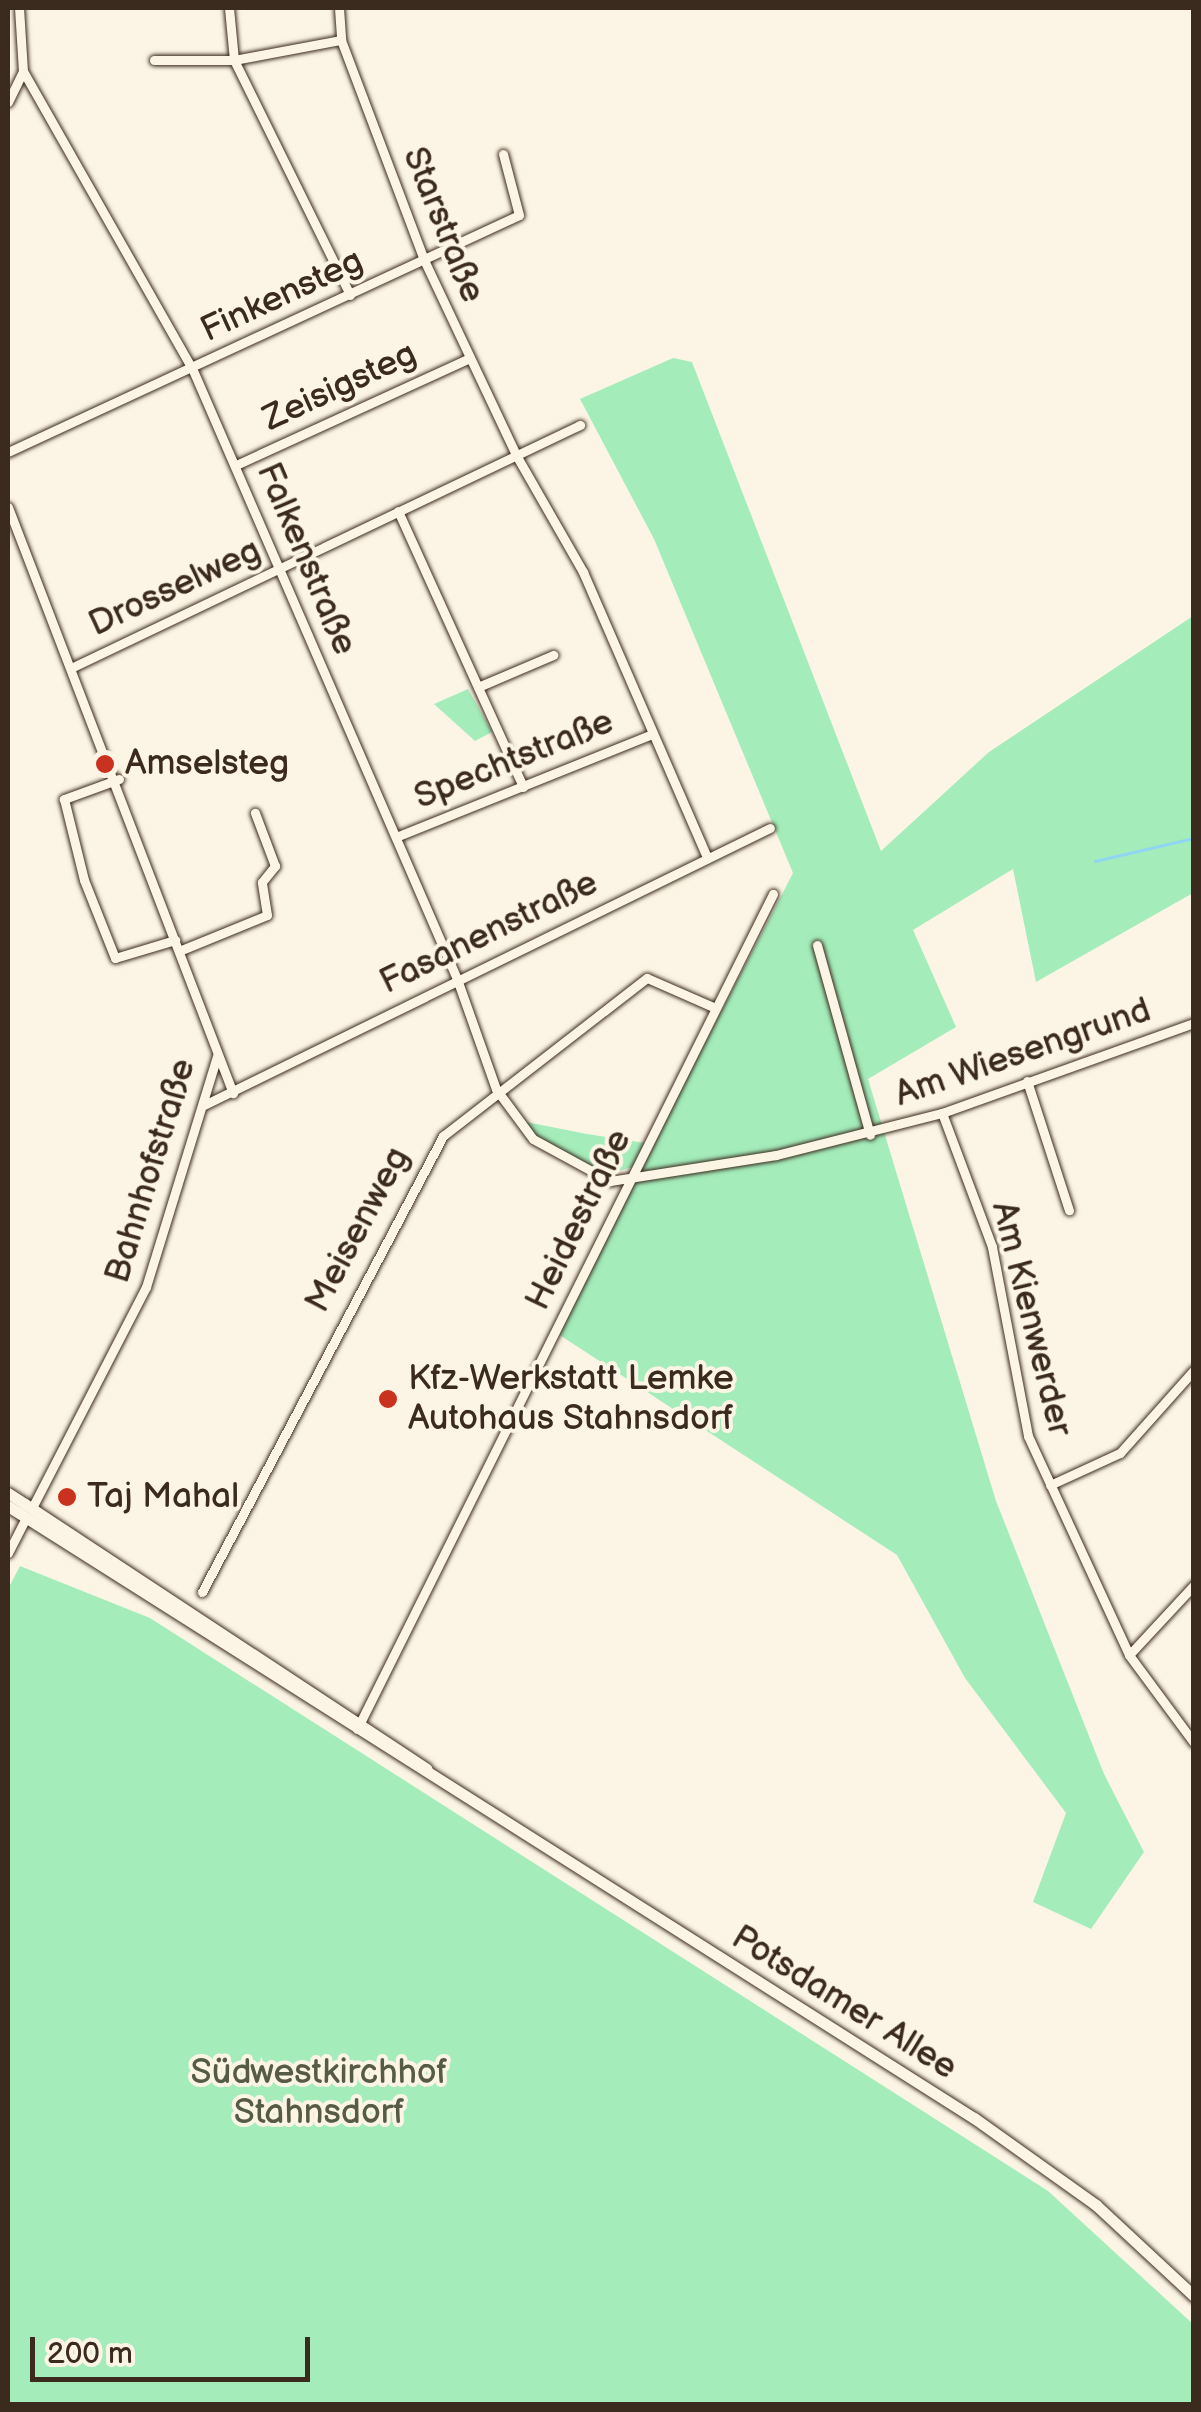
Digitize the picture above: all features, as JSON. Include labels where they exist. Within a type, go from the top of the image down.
[{"type":"street","points":[[8,102],[22,71],[19,8]]},
{"type":"street","points":[[229,8],[234,60],[350,295]]},
{"type":"street","name":"Starstraße","points":[[340,8],[341,40],[424,260],[516,455],[584,572],[707,857]]},
{"type":"street","points":[[154,60],[234,60],[341,40]]},
{"type":"street","name":"Falkenstraße","points":[[22,71],[192,368],[457,979],[496,1089],[546,1150],[596,1176],[630,1178]]},
{"type":"street","name":"Finkensteg","points":[[8,452],[350,295],[523,210],[504,154]]},
{"type":"street","name":"Zeisigsteg","points":[[236,465],[468,359]]},
{"type":"street","points":[[516,455],[580,425]]},
{"type":"street","name":"Drosselweg","points":[[74,667],[516,455]]},
{"type":"street","name":"Bahnhofstraße","points":[[8,507],[118,779],[218,1053],[137,1308],[26,1512],[8,1553]]},
{"type":"street","points":[[398,511],[523,787]]},
{"type":"street","points":[[478,687],[553,655]]},
{"type":"street","name":"Spechtstraße","points":[[396,837],[652,734]]},
{"type":"street","points":[[118,779],[64,799],[110,954],[122,958],[177,945],[267,915],[262,882],[275,866],[255,813]]},
{"type":"street","name":"Fasanenstraße","points":[[204,1105],[770,828]]},
{"type":"street","name":"Heidestraße","points":[[359,1726],[712,1008],[773,894]]},
{"type":"street","points":[[817,945],[870,1134]]},
{"type":"street","name":"Meisenweg","points":[[202,1592],[416,1172],[496,1089],[647,978],[712,1008]]},
{"type":"street","name":"Am Wiesengrund","points":[[630,1178],[870,1134],[1194,1023]]},
{"type":"street","points":[[218,1053],[233,1093]]},
{"type":"street","points":[[1027,1081],[1070,1210]]},
{"type":"street","name":"Am Kienwerder","points":[[942,1112],[992,1247],[1028,1436],[1130,1655],[1194,1743]]},
{"type":"street","points":[[1050,1485],[1120,1453],[1194,1370]]},
{"type":"street","name":"Potsdamer Allee","points":[[8,1493],[26,1512],[1043,2164],[1194,2296]]},
{"type":"street","points":[[1130,1655],[1194,1585]]},
{"type":"green space","points":[[673,358],[692,362],[881,851],[989,752],[1193,616],[1193,893],[1036,982],[1013,869],[913,930],[956,1027],[868,1079],[996,1501],[1104,1774],[1144,1852],[1091,1929],[1033,1902],[1066,1813],[965,1678],[897,1555],[555,1332],[793,873],[654,539],[580,399]]},
{"type":"green space","points":[[468,689],[492,732],[475,741],[434,704]]},
{"type":"green space","points":[[521,1121],[645,1143],[633,1167],[604,1175],[547,1148]]},
{"type":"green space","name":"Südwestkirchhof Stahnsdorf","points":[[20,1566],[150,1618],[1048,2191],[1193,2324],[1193,2404],[8,2404],[8,1589]]},
{"type":"waterway","points":[[1095,861],[1194,838]]},
{"type":"place","name":"Amselsteg","points":[[105,764]]},
{"type":"place","name":"Kfz-Werkstatt Lemke Autohaus Stahnsdorf","points":[[388,1399]]},
{"type":"place","name":"Taj Mahal","points":[[67,1497]]}]
